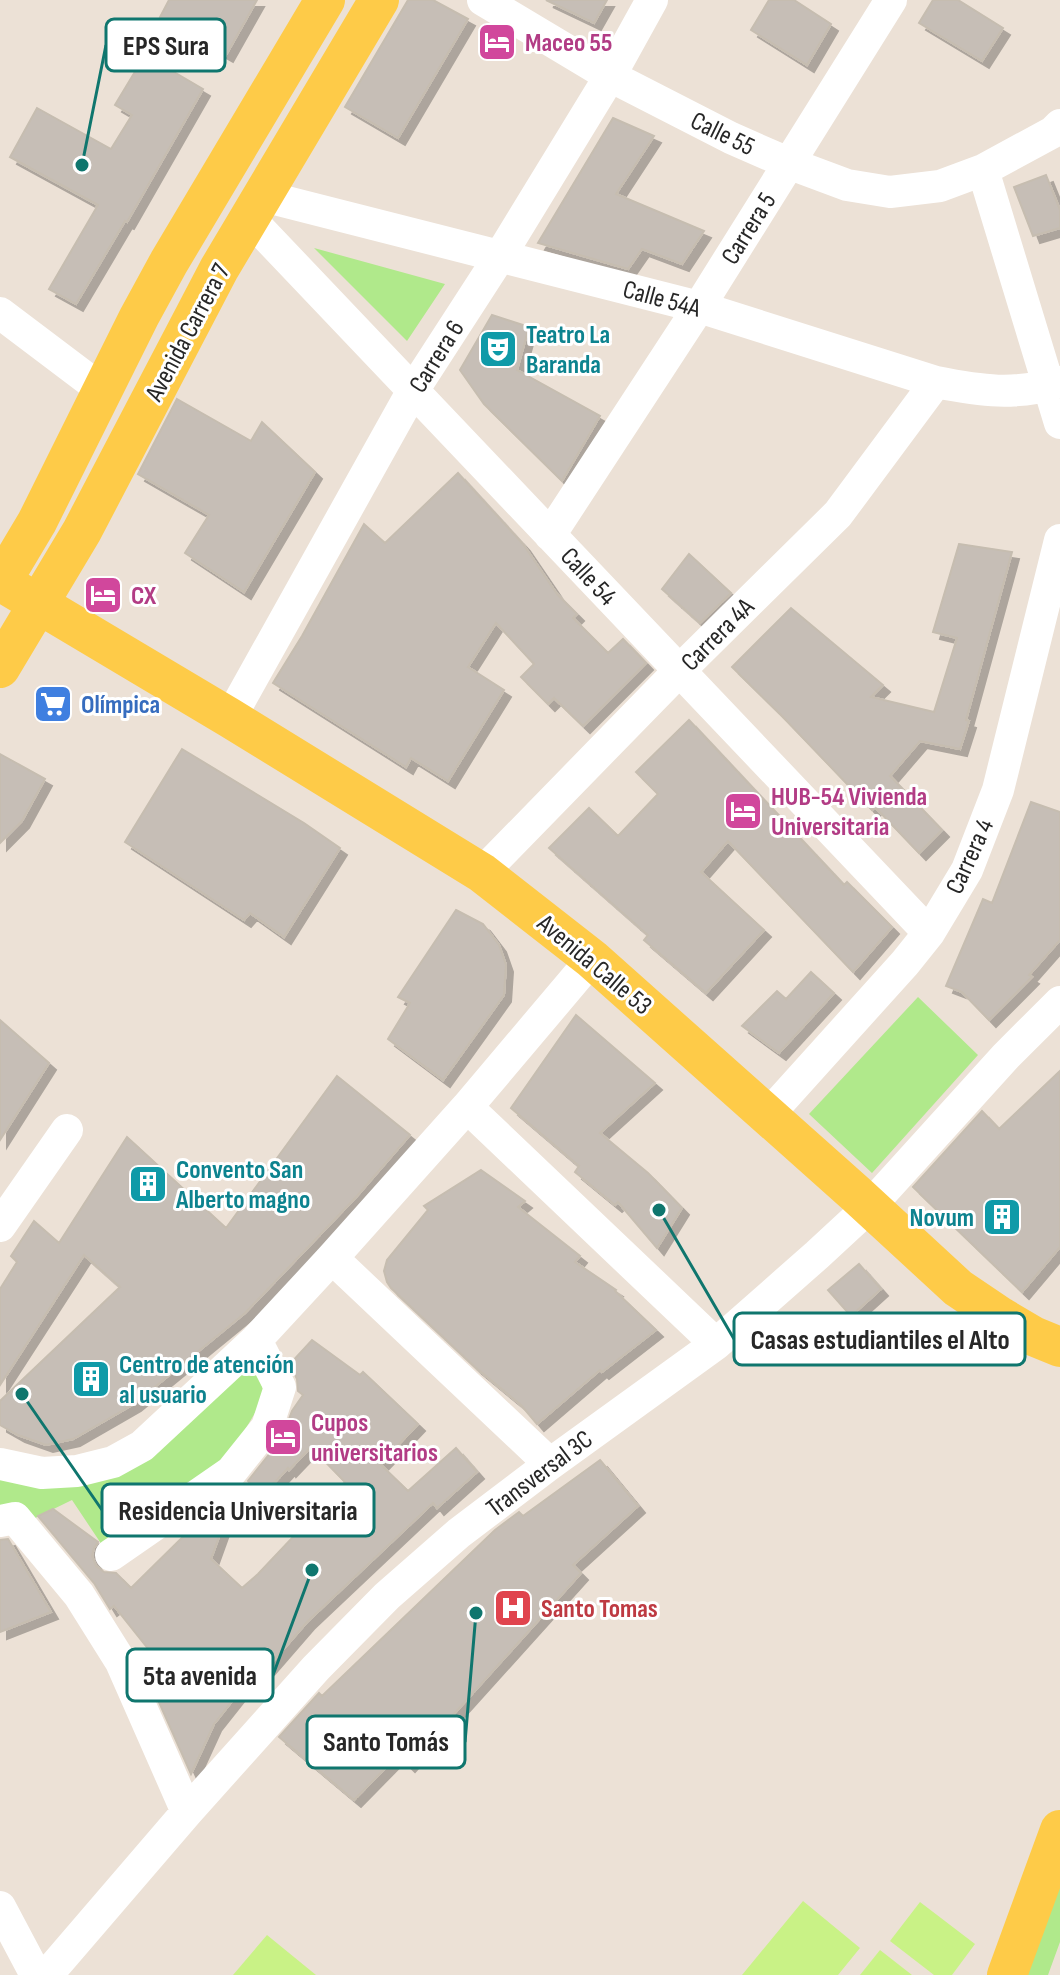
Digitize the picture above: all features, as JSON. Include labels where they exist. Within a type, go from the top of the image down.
[{"type":"main road","name":"Avenida Carrera 7","points":[[0,668],[11,598],[37,522],[169,262],[325,0]]},
{"type":"main road","name":"Avenida Carrera 7","points":[[11,598],[93,510],[219,269],[379,0]]},
{"type":"main road","name":"Avenida Calle 53","points":[[11,598],[89,635],[482,873],[592,959],[958,1288],[1033,1336],[1060,1347]]},
{"type":"main road","points":[[1007,1975],[1060,1830]]},
{"type":"street","name":"Calle 55","points":[[483,0],[610,76],[731,138],[847,185],[890,192],[940,186],[983,170]]},
{"type":"street","name":"Carrera 6","points":[[230,718],[412,392],[500,256],[610,76],[652,0]]},
{"type":"street","name":"Carrera 5","points":[[550,535],[699,307],[891,0]]},
{"type":"street","points":[[1060,125],[1053,132],[983,170],[1054,384],[1060,423]]},
{"type":"street","name":"Calle 54A","points":[[256,207],[500,256],[699,307],[936,382],[1010,392],[1054,384]]},
{"type":"street","name":"Calle 54","points":[[256,207],[412,392],[929,933]]},
{"type":"street","points":[[0,313],[102,390]]},
{"type":"street","name":"Carrera 4A","points":[[482,873],[838,514],[936,382]]},
{"type":"street","name":"Carrera 4","points":[[768,1115],[905,963],[929,933],[967,870],[998,790],[1060,540]]},
{"type":"street","points":[[0,1464],[42,1473],[77,1471],[113,1462],[142,1446],[256,1340],[332,1258],[467,1107],[592,959]]},
{"type":"street","name":"Transversal 3C","points":[[47,1975],[316,1668],[387,1596],[459,1533],[716,1344],[817,1255],[870,1206],[1006,1056],[1060,1002]]},
{"type":"street","points":[[467,1107],[716,1344]]},
{"type":"street","points":[[0,1226],[67,1130]]},
{"type":"street","points":[[332,1258],[550,1464]]},
{"type":"street","points":[[111,1555],[231,1472],[267,1427],[280,1387],[256,1340]]},
{"type":"street","points":[[7,1519],[79,1595],[121,1662],[187,1812]]},
{"type":"street","points":[[0,1907],[36,1975]]},
{"type":"green space","points":[[314,248],[445,284],[407,341]]},
{"type":"green space","points":[[918,997],[978,1055],[872,1173],[809,1114]]},
{"type":"green space","points":[[253,1357],[265,1396],[224,1465],[102,1545],[72,1500],[29,1521],[0,1517],[0,1468],[136,1459]]},
{"type":"green space","points":[[1060,1883],[1060,1942],[1048,1975],[1024,1975]]},
{"type":"green space","points":[[803,1901],[860,1948],[838,1975],[742,1975]]},
{"type":"green space","points":[[920,1902],[975,1944],[952,1975],[934,1975],[890,1941]]},
{"type":"green space","points":[[267,1935],[316,1975],[233,1975]]},
{"type":"green space","points":[[880,1950],[912,1975],[860,1975]]},
{"type":"building","points":[[169,0],[257,0],[226,55],[160,17]]},
{"type":"building","points":[[408,0],[433,0],[468,19],[398,138],[345,107]]},
{"type":"building","points":[[546,0],[607,0],[594,23]]},
{"type":"building","points":[[769,0],[794,0],[831,24],[807,65],[751,30]]},
{"type":"building","points":[[933,0],[958,0],[1003,28],[982,61],[919,23]]},
{"type":"building","points":[[145,55],[203,89],[76,304],[49,289],[98,205],[10,157],[37,108],[111,149],[132,115],[115,105]]},
{"type":"building","points":[[613,118],[654,136],[616,194],[704,231],[682,264],[642,249],[628,269],[538,243]]},
{"type":"building","points":[[1046,175],[1060,210],[1060,228],[1033,236],[1014,187]]},
{"type":"building","points":[[492,315],[529,327],[517,370],[600,416],[562,481],[484,404],[460,370]]},
{"type":"building","points":[[177,399],[251,441],[262,422],[315,472],[244,592],[185,553],[209,515],[138,474]]},
{"type":"building","points":[[458,473],[523,544],[557,594],[577,614],[573,618],[608,653],[623,639],[646,663],[583,726],[554,698],[548,704],[521,677],[534,664],[496,623],[468,667],[504,690],[448,781],[411,758],[406,767],[273,683],[364,524],[385,543]]},
{"type":"building","points":[[959,544],[1012,552],[960,749],[920,741],[890,776],[942,830],[919,853],[875,807],[872,810],[732,667],[791,608],[883,685],[871,697],[934,712],[957,638],[933,632]]},
{"type":"building","points":[[689,554],[731,593],[700,623],[662,589]]},
{"type":"building","points":[[689,720],[844,885],[847,882],[892,927],[853,972],[728,841],[701,872],[764,930],[706,993],[644,940],[648,935],[549,848],[589,808],[618,836],[658,794],[636,772]]},
{"type":"building","points":[[182,749],[340,848],[284,937],[250,913],[244,920],[125,842]]},
{"type":"building","points":[[0,754],[45,779],[22,821],[0,843]]},
{"type":"building","points":[[1031,802],[1060,812],[1060,940],[1029,975],[1032,977],[989,1020],[962,992],[946,986],[983,899],[992,903]]},
{"type":"building","points":[[456,910],[483,924],[499,945],[506,965],[504,995],[443,1080],[388,1039],[410,1003],[398,997]]},
{"type":"building","points":[[811,972],[834,993],[779,1053],[742,1026],[777,991],[786,999]]},
{"type":"building","points":[[576,1015],[655,1083],[600,1133],[648,1173],[682,1208],[657,1248],[618,1202],[615,1205],[575,1172],[579,1166],[511,1108]]},
{"type":"building","points":[[0,1020],[49,1063],[0,1140]]},
{"type":"building","name":"Novum","points":[[1060,1071],[1060,1247],[1022,1292],[913,1187],[982,1111],[999,1129]]},
{"type":"building","points":[[337,1076],[410,1135],[357,1196],[245,1313],[134,1404],[73,1439],[46,1445],[0,1425],[0,1401],[120,1287],[84,1255],[0,1385],[0,1289],[17,1262],[11,1256],[34,1221],[59,1243],[127,1137],[226,1228]]},
{"type":"building","points":[[481,1170],[525,1201],[518,1207],[580,1256],[575,1262],[616,1290],[656,1330],[602,1372],[600,1370],[537,1424],[521,1405],[475,1367],[391,1288],[384,1271],[387,1260],[428,1210],[424,1206]]},
{"type":"building","points":[[859,1264],[881,1289],[851,1316],[828,1290]]},
{"type":"building","points":[[312,1340],[360,1375],[363,1372],[418,1424],[380,1464],[408,1491],[456,1448],[477,1472],[437,1508],[433,1503],[307,1622],[261,1675],[256,1671],[214,1724],[191,1774],[158,1700],[162,1699],[141,1658],[149,1650],[114,1606],[110,1609],[94,1583],[38,1516],[53,1509],[98,1542],[92,1556],[96,1566],[104,1572],[116,1573],[131,1588],[198,1522],[196,1519],[241,1488],[250,1501],[238,1519],[229,1509],[211,1559],[242,1588],[345,1482],[311,1447],[262,1496],[248,1481],[282,1438],[292,1411],[303,1395],[298,1391],[297,1379],[290,1364]]},
{"type":"building","points":[[600,1460],[638,1506],[573,1565],[581,1573],[408,1765],[398,1755],[354,1800],[279,1737],[319,1693],[322,1696],[495,1530],[519,1512],[523,1516]]},
{"type":"building","points":[[8,1539],[51,1612],[0,1632],[0,1540]]},
{"type":"place","name":"Maceo 55","points":[[497,42]]},
{"type":"place","name":"EPS Sura","points":[[82,165]]},
{"type":"place","name":"Teatro La Baranda","points":[[498,349]]},
{"type":"place","name":"CX","points":[[103,595]]},
{"type":"place","name":"Olímpica","points":[[53,704]]},
{"type":"place","name":"HUB-54 Vivienda Universitaria","points":[[743,811]]},
{"type":"place","name":"Convento San Alberto magno","points":[[148,1184]]},
{"type":"place","name":"Casas estudiantiles el Alto","points":[[659,1210]]},
{"type":"place","name":"Novum","points":[[1002,1217]]},
{"type":"place","name":"Centro de atención al usuario","points":[[91,1379]]},
{"type":"place","name":"Residencia Universitaria","points":[[22,1394]]},
{"type":"place","name":"Cupos universitarios","points":[[283,1437]]},
{"type":"place","name":"5ta avenida","points":[[312,1570]]},
{"type":"place","name":"Santo Tomas","points":[[513,1608]]},
{"type":"place","name":"Santo Tomás","points":[[476,1613]]}]
